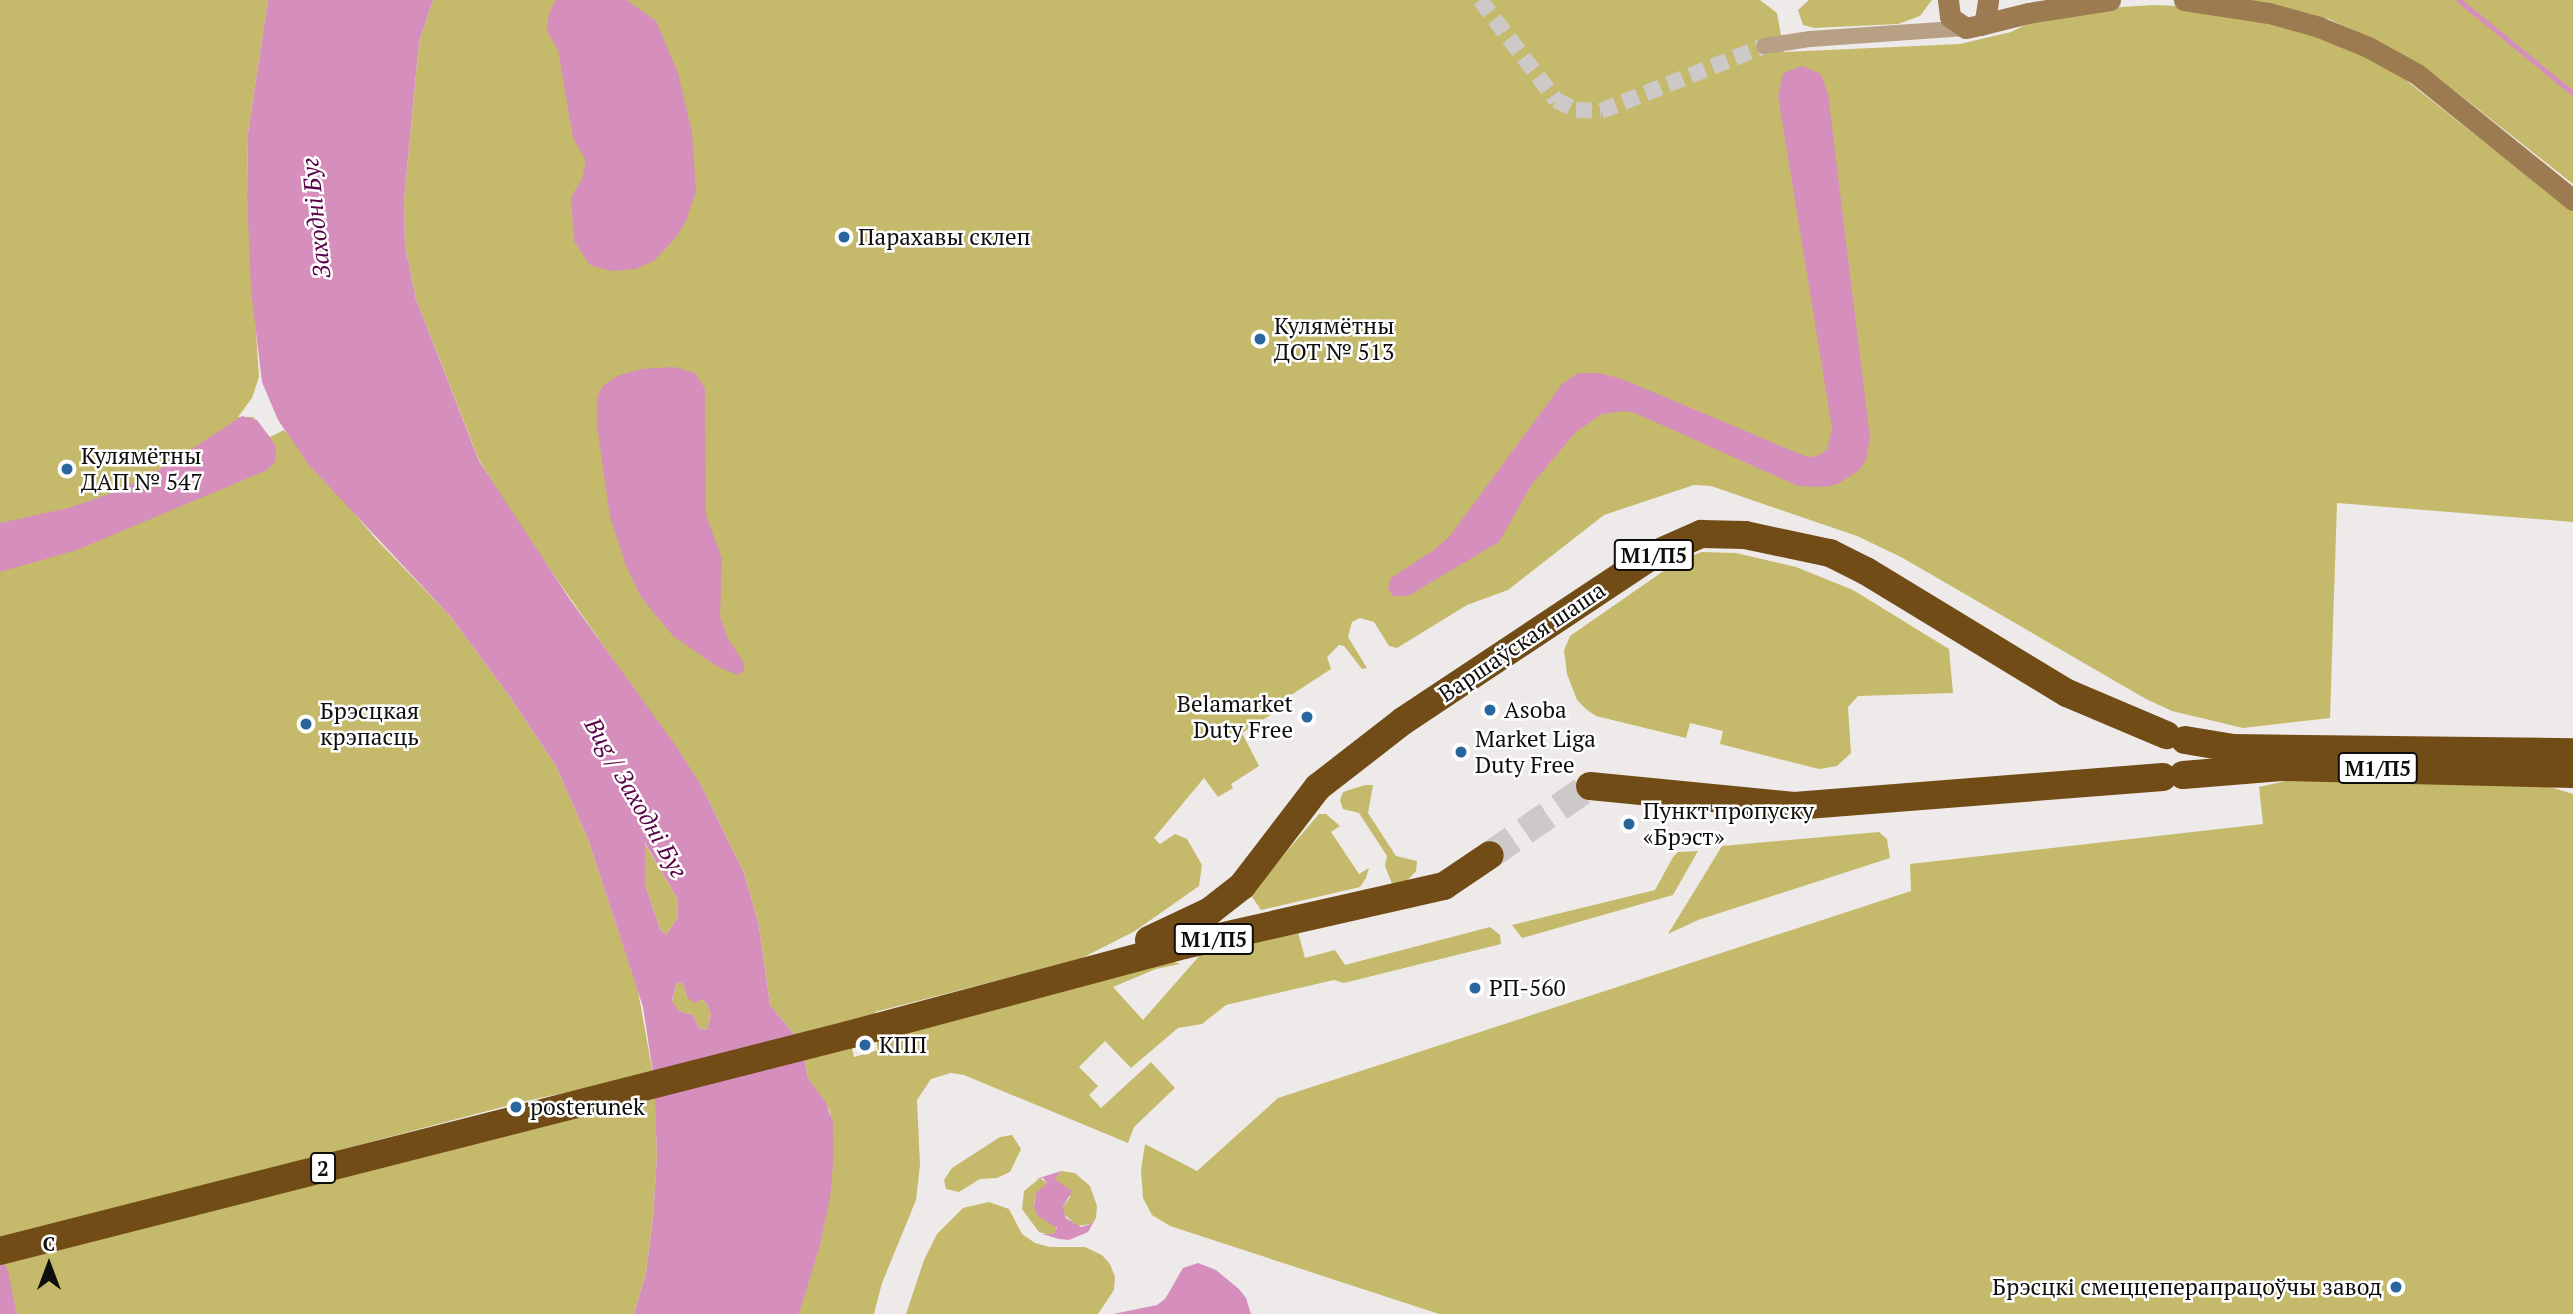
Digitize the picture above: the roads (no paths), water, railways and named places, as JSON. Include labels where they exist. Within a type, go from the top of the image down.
[{"type":"highway","name":"Варшаўская шаша","points":[[1042,981],[1184,925],[1210,911],[1255,873],[1318,787],[1403,721],[1651,556],[1676,542],[1702,534],[1745,535],[1830,553],[1866,571],[2067,693],[2175,738],[2233,748],[2573,752]]},
{"type":"highway","name":"М1/П5","points":[[1590,786],[1794,806],[2282,767],[2573,774]]},
{"type":"highway","name":"Варшаўская шаша","points":[[728,1065],[1042,981],[1444,886],[1490,855]]},
{"type":"highway","name":"2","points":[[0,1251],[728,1065]]},
{"type":"street","points":[[1947,0],[1950,17],[1973,26]]},
{"type":"street","points":[[1929,33],[1947,0]]},
{"type":"street","points":[[1973,26],[1988,13],[1991,0],[2009,10],[2028,13]]},
{"type":"street","points":[[1764,46],[1810,39],[1929,33],[2110,0]]},
{"type":"street","points":[[2185,0],[2269,13],[2319,27],[2368,47],[2417,74],[2573,200]]},
{"type":"water","points":[[268,0],[433,0],[419,42],[404,200],[405,246],[416,299],[479,461],[571,601],[676,746],[701,785],[744,873],[759,926],[770,1005],[797,1038],[808,1078],[825,1101],[833,1122],[834,1155],[830,1198],[820,1245],[799,1314],[634,1314],[646,1273],[657,1156],[654,1079],[643,1007],[588,839],[556,766],[510,697],[450,616],[309,465],[278,420],[262,382],[251,290],[247,196],[248,133]],"holes":[[[645,843],[677,898],[678,917],[666,935],[660,929],[645,885]],[[677,982],[683,984],[687,997],[694,1003],[702,999],[707,1004],[711,1015],[707,1030],[699,1028],[693,1015],[679,1011],[672,1001]]]},
{"type":"water","points":[[556,0],[627,0],[656,21],[678,73],[692,132],[696,191],[686,221],[676,237],[655,260],[636,269],[611,271],[590,265],[574,241],[571,197],[582,179],[586,161],[573,138],[558,50],[547,31],[549,13]]},
{"type":"water","points":[[1802,66],[1821,74],[1828,94],[1870,438],[1866,460],[1859,470],[1838,484],[1824,487],[1798,486],[1635,413],[1624,411],[1602,414],[1576,432],[1532,484],[1499,542],[1408,596],[1393,596],[1388,588],[1391,578],[1449,537],[1562,384],[1578,373],[1599,373],[1622,379],[1805,456],[1815,457],[1827,450],[1832,428],[1778,96],[1783,73]]},
{"type":"water","points":[[674,367],[695,373],[705,389],[706,515],[722,559],[720,617],[728,639],[744,663],[744,671],[738,675],[718,667],[673,636],[641,597],[626,566],[610,517],[597,426],[597,396],[603,386],[617,376],[641,369]]},
{"type":"water","points":[[242,416],[257,420],[276,446],[275,462],[267,470],[77,550],[0,572],[0,523],[68,508],[121,490],[169,464]]},
{"type":"water","points":[[1061,1171],[1055,1179],[1072,1191],[1063,1207],[1066,1218],[1081,1227],[1091,1224],[1096,1218],[1088,1232],[1069,1240],[1042,1234],[1054,1234],[1057,1228],[1038,1216],[1034,1207],[1036,1193],[1047,1183],[1043,1178],[1036,1179]]},
{"type":"water","points":[[0,1252],[8,1271],[17,1314],[0,1314]]},
{"type":"water","points":[[1198,1263],[1216,1270],[1239,1289],[1246,1298],[1251,1314],[1113,1314],[1157,1305],[1165,1299],[1183,1268]]},
{"type":"waterway","points":[[2459,0],[2573,93]]},
{"type":"tunnel","points":[[1480,0],[1556,100],[1576,110],[1601,111],[1764,46]]},
{"type":"tunnel","points":[[1490,855],[1590,786]]},
{"type":"place","name":"Парахавы склеп","points":[[844,237]]},
{"type":"place","name":"Кулямётны ДОТ № 513","points":[[1260,339]]},
{"type":"place","name":"Кулямётны ДАП № 547","points":[[67,469]]},
{"type":"place","name":"Asoba","points":[[1490,710]]},
{"type":"place","name":"Belamarket Duty Free","points":[[1307,717]]},
{"type":"place","name":"Брэсцкая крэпасць","points":[[306,724]]},
{"type":"place","name":"Market Liga Duty Free","points":[[1461,752]]},
{"type":"place","name":"Пункт пропуску «Брэст»","points":[[1629,824]]},
{"type":"place","name":"РП-560","points":[[1475,988]]},
{"type":"place","name":"КПП","points":[[865,1045]]},
{"type":"place","name":"posterunek","points":[[516,1107]]},
{"type":"place","name":"Брэсцкі смеццеперапрацоўчы завод","points":[[2396,1287]]},
{"type":"water label","name":"Заходні Буг","points":[[316,218]]},
{"type":"water label","name":"Bug / Заходні Буг","points":[[636,798]]}]
